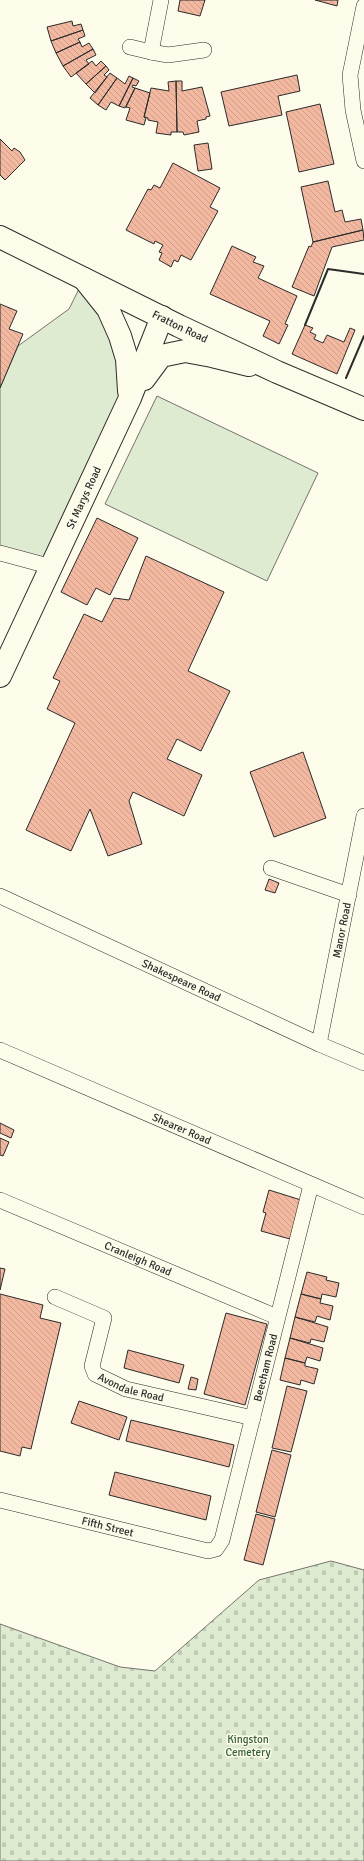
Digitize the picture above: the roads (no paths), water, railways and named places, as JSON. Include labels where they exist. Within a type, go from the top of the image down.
[{"type":"street","points":[[151,52],[161,0]]},
{"type":"street","points":[[364,6],[350,75],[353,110],[364,161]]},
{"type":"street","points":[[130,47],[168,55],[204,50]]},
{"type":"street","name":"Fratton Road","points":[[0,237],[277,372],[364,409]]},
{"type":"street","points":[[84,279],[108,310],[120,336],[127,360],[130,398]]},
{"type":"street","name":"St Marys Road","points":[[0,676],[130,398],[162,317]]},
{"type":"street","points":[[130,398],[161,356],[185,351],[277,372]]},
{"type":"street","points":[[0,553],[52,567]]},
{"type":"street","name":"Manor Road","points":[[319,1044],[364,816]]},
{"type":"street","points":[[271,868],[349,895]]},
{"type":"street","name":"Shakespeare Road","points":[[0,896],[319,1044],[364,1063]]},
{"type":"street","name":"Shearer Road","points":[[0,1050],[364,1207]]},
{"type":"street","name":"Beecham Road","points":[[216,1549],[222,1540],[311,1185]]},
{"type":"street","name":"Cranleigh Road","points":[[0,1200],[277,1317]]},
{"type":"street","name":"Avondale Road","points":[[55,1297],[104,1318],[92,1366],[94,1374],[102,1379],[126,1389],[253,1418]]},
{"type":"street","name":"Fifth Street","points":[[0,1500],[208,1551],[216,1549]]},
{"type":"park label","name":"Kingston Cemetery","points":[[248,1745]]}]
